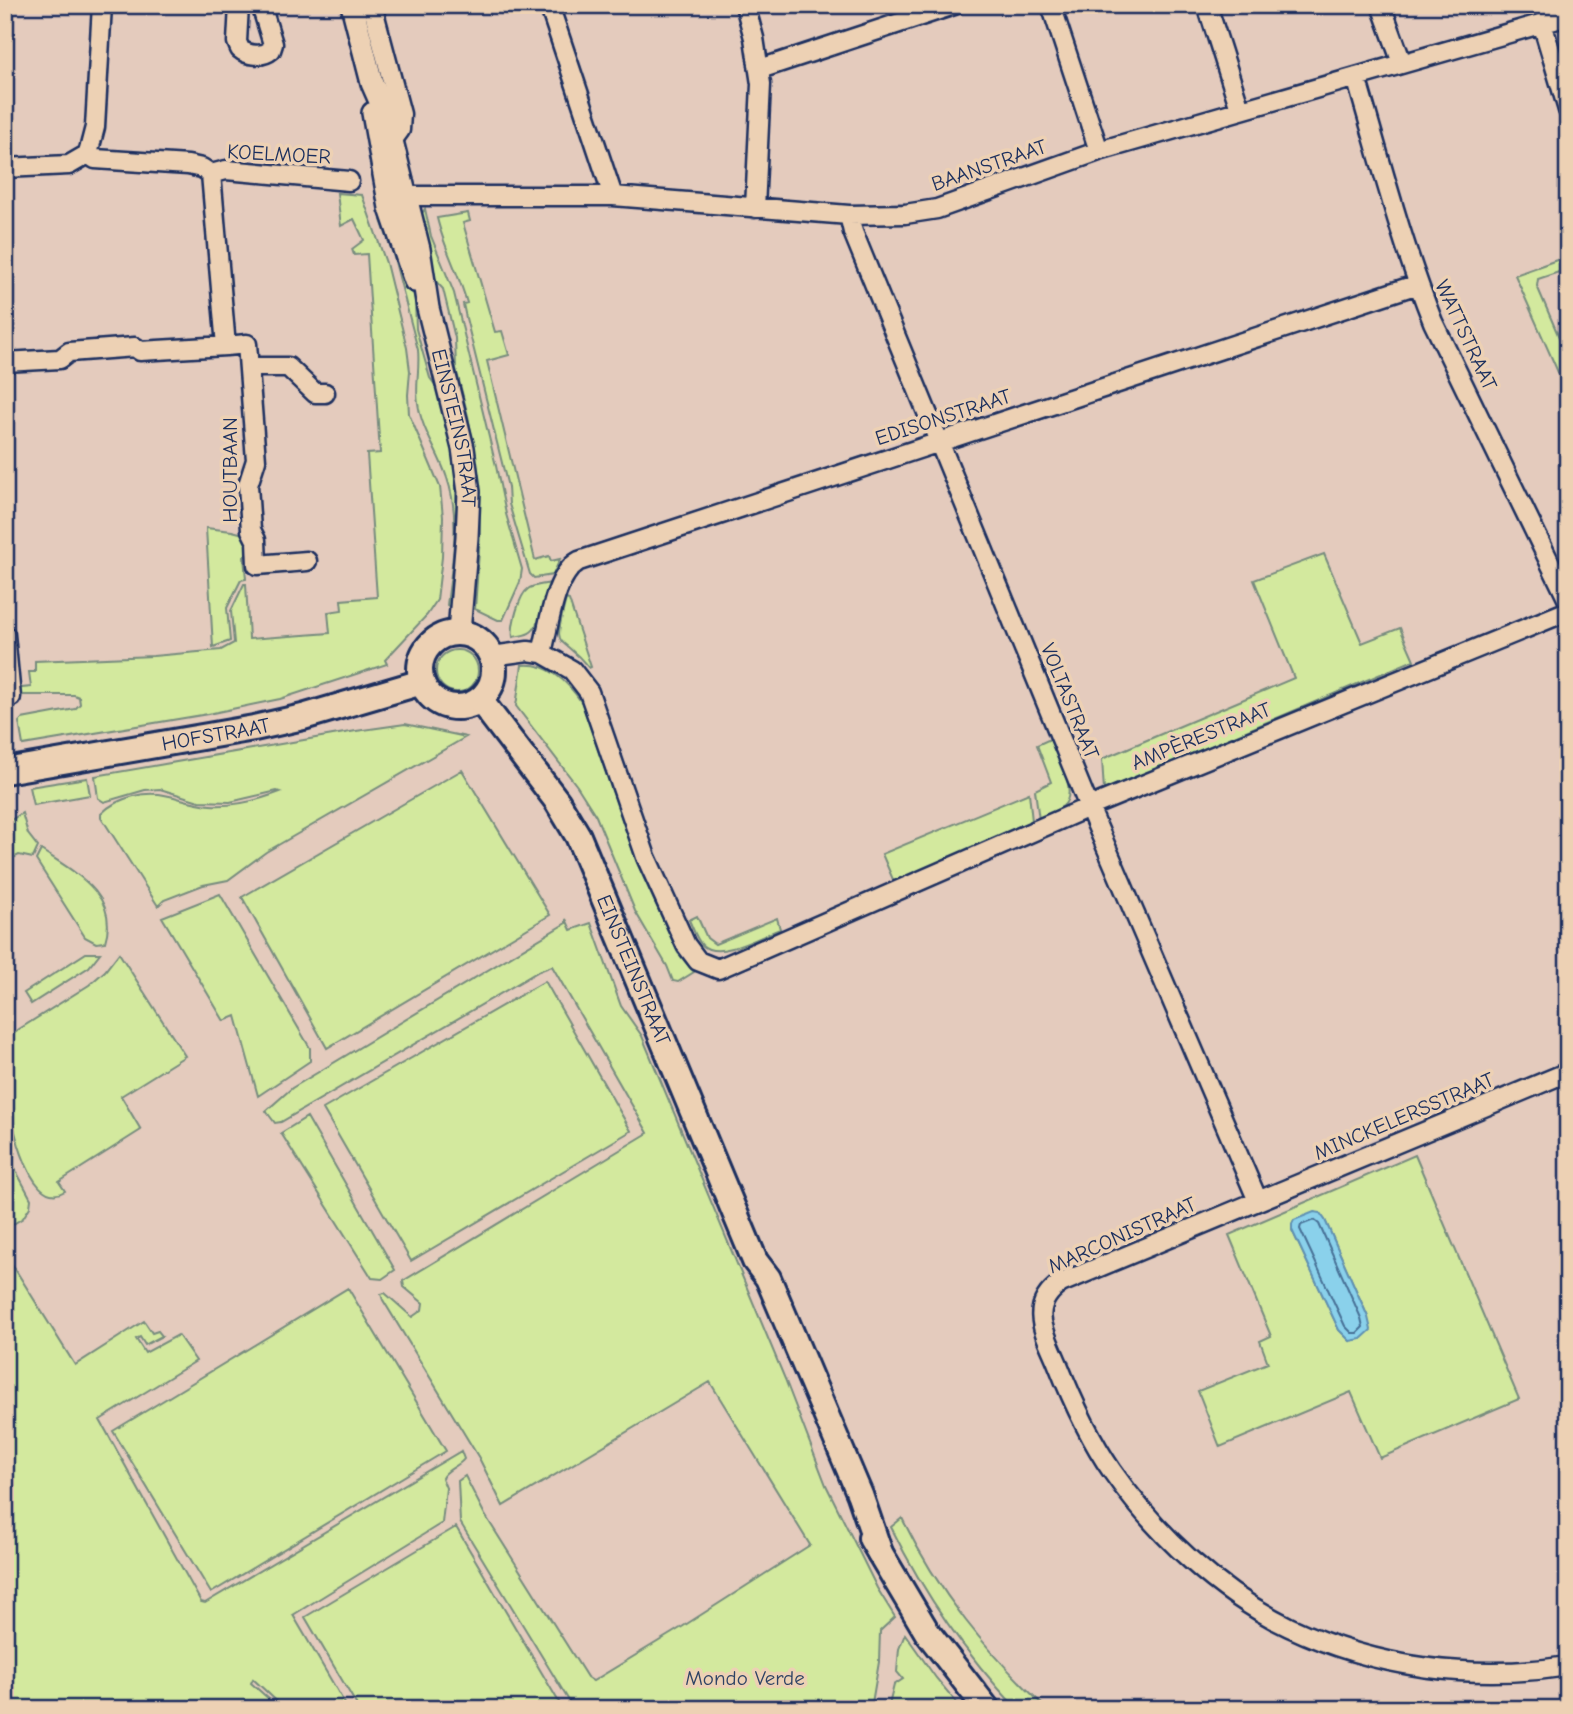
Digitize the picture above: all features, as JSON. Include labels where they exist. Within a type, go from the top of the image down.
[{"type":"main road","points":[[449,633],[471,635],[482,641],[492,656],[494,680],[480,700],[471,705],[451,707],[433,698],[422,682],[421,661],[431,643],[449,633]]},
{"type":"main road","name":"HOFSTRAAT","points":[[5,771],[254,728],[303,717],[422,682]]},
{"type":"main road","name":"EINSTEINSTRAAT","points":[[480,700],[557,801],[578,836],[755,1261],[756,1282],[849,1500],[927,1632],[987,1709]]},
{"type":"street","points":[[5,168],[69,165],[88,154],[95,127],[102,5]]},
{"type":"street","points":[[239,5],[237,42],[240,49],[248,54],[263,54],[271,50],[273,44],[261,5]]},
{"type":"street","name":"EINSTEINSTRAAT","points":[[352,5],[372,83],[378,148],[390,208],[412,274],[428,308]]},
{"type":"street","points":[[372,5],[401,114],[400,130],[392,141]]},
{"type":"street","points":[[549,5],[613,195]]},
{"type":"street","points":[[745,5],[760,69],[755,208]]},
{"type":"street","points":[[760,69],[954,5]]},
{"type":"street","points":[[1051,5],[1098,151]]},
{"type":"street","points":[[1207,5],[1240,109]]},
{"type":"street","points":[[1381,5],[1402,63]]},
{"type":"street","name":"BAANSTRAAT","points":[[406,196],[613,195],[849,215],[905,214],[937,209],[1098,151],[1568,16]]},
{"type":"street","points":[[1542,23],[1568,110]]},
{"type":"street","name":"WATTSTRAAT","points":[[1356,77],[1418,284],[1433,322],[1568,600]]},
{"type":"street","name":"EINSTEINSTRAAT","points":[[372,83],[383,108],[406,196],[423,271],[428,308],[463,448],[468,492],[459,632]]},
{"type":"street","name":"KOELMOER","points":[[88,154],[95,159],[196,166],[211,174],[226,170],[349,181]]},
{"type":"street","points":[[211,174],[226,346]]},
{"type":"street","name":"VOLTASTRAAT","points":[[849,215],[858,245],[1089,807],[1258,1201]]},
{"type":"street","name":"EDISONSTRAAT","points":[[542,653],[560,583],[572,565],[1418,284]]},
{"type":"street","points":[[5,362],[60,359],[69,352],[135,347],[141,351],[247,344],[250,367],[288,367],[315,393],[325,393]]},
{"type":"street","name":"HOUTBAAN","points":[[250,367],[256,460],[248,485],[257,565],[307,561]]},
{"type":"street","name":"AMPÈRESTRAAT","points":[[542,653],[572,670],[589,692],[646,857],[686,945],[701,963],[718,969],[726,968],[1089,807],[1568,611]]},
{"type":"street","points":[[5,635],[11,697]]},
{"type":"street","points":[[492,656],[528,651],[542,653]]},
{"type":"street","name":"MINCKELERSSTRAAT","points":[[1258,1201],[1568,1072]]},
{"type":"street","name":"MARCONISTRAAT","points":[[1258,1201],[1060,1283],[1045,1296],[1041,1313],[1042,1325],[1090,1435],[1111,1470],[1155,1524],[1182,1552],[1211,1576],[1287,1625],[1322,1641],[1349,1652],[1407,1665],[1463,1672],[1516,1672],[1568,1666]]},
{"type":"green space","points":[[337,193],[362,195],[386,263],[407,348],[410,371],[409,414],[440,487],[443,517],[442,557],[437,600],[427,615],[385,660],[387,664],[280,699],[23,745],[19,722],[22,719],[75,709],[80,704],[79,697],[74,695],[17,695],[12,689],[31,687],[29,672],[35,672],[35,661],[221,650],[234,643],[231,611],[244,584],[249,639],[330,633],[328,612],[342,610],[341,600],[377,597],[367,454],[380,453],[367,254],[354,255],[352,249],[364,240],[354,219],[341,226]]},
{"type":"green space","points":[[425,209],[431,236],[454,293],[506,514],[522,569],[520,582],[503,620],[475,609],[480,536],[478,471],[456,369],[455,338],[443,289],[431,276],[420,216]]},
{"type":"green space","points":[[468,213],[470,221],[463,223],[495,332],[502,331],[509,355],[487,361],[535,560],[549,556],[551,561],[560,559],[553,575],[534,578],[530,574],[509,504],[508,487],[463,304],[467,303],[437,218]]},
{"type":"green space","points":[[388,217],[415,299],[416,329],[430,378],[439,390],[455,457],[457,524],[450,607],[447,605],[453,557],[454,509],[444,469],[420,413],[417,397],[418,350],[393,254],[381,220]]},
{"type":"green space","points":[[1568,256],[1568,269],[1538,279],[1537,286],[1568,358],[1568,379],[1561,379],[1515,275]]},
{"type":"green space","points":[[206,528],[248,535],[249,555],[244,556],[246,579],[241,580],[227,608],[230,641],[213,647]]},
{"type":"green space","points":[[1324,554],[1362,643],[1400,628],[1414,660],[1104,791],[1102,759],[1294,678],[1254,580]]},
{"type":"green space","points":[[550,583],[540,623],[528,634],[513,637],[516,611],[525,592]]},
{"type":"green space","points":[[566,599],[569,600],[591,667],[589,668],[559,635]]},
{"type":"green space","points":[[457,650],[472,656],[478,671],[472,686],[457,692],[442,686],[436,671],[442,656]]},
{"type":"green space","points":[[522,665],[541,667],[557,675],[582,703],[638,865],[678,953],[694,972],[678,982],[673,981],[635,911],[596,816],[577,786],[516,706]]},
{"type":"green space","points":[[405,724],[466,737],[266,852],[228,880],[203,885],[164,900],[158,906],[101,817],[101,814],[116,803],[145,794],[164,795],[200,804],[228,805],[280,792],[230,802],[199,801],[160,789],[145,790],[104,802],[98,798],[95,776]]},
{"type":"green space","points":[[1050,739],[1065,773],[1069,792],[1063,806],[1039,820],[1035,790],[1051,782],[1037,745]]},
{"type":"green space","points":[[462,770],[550,915],[327,1048],[242,897]]},
{"type":"green space","points":[[87,778],[90,795],[33,805],[29,787]]},
{"type":"green space","points":[[1029,793],[1032,821],[894,882],[882,854]]},
{"type":"green space","points":[[22,813],[28,834],[38,847],[33,858],[19,855],[5,862],[5,824]]},
{"type":"green space","points":[[41,850],[80,876],[100,898],[108,925],[105,942],[96,943],[85,937],[36,860]]},
{"type":"green space","points":[[220,894],[310,1048],[310,1061],[258,1096],[236,1016],[224,1021],[162,917]]},
{"type":"green space","points":[[697,916],[707,938],[715,944],[777,918],[780,929],[729,949],[709,949],[700,943],[689,920]]},
{"type":"green space","name":"Mondo Verde","points":[[566,919],[571,930],[591,923],[621,1006],[642,1036],[785,1379],[826,1485],[877,1588],[895,1617],[880,1631],[879,1662],[871,1709],[574,1709],[460,1522],[458,1481],[465,1476],[485,1515],[587,1677],[593,1681],[810,1545],[710,1382],[503,1506],[479,1458],[383,1300],[381,1294],[385,1293],[412,1317],[422,1310],[423,1303],[404,1287],[403,1281],[648,1133],[552,966],[539,971],[281,1122],[275,1123],[266,1111],[292,1088],[566,923]]},
{"type":"green space","points":[[86,953],[100,953],[89,967],[31,1004],[24,993]]},
{"type":"green space","points":[[119,953],[185,1056],[121,1096],[141,1130],[59,1182],[65,1191],[52,1194],[40,1187],[30,1173],[15,1133],[5,1082],[5,1038],[89,985]]},
{"type":"green space","points":[[545,981],[631,1131],[411,1261],[323,1109]]},
{"type":"green space","points":[[307,1117],[395,1270],[382,1279],[372,1278],[281,1133]]},
{"type":"green space","points":[[5,1141],[14,1167],[31,1199],[30,1207],[23,1218],[5,1229]]},
{"type":"green space","points":[[1415,1155],[1519,1399],[1380,1458],[1351,1392],[1220,1447],[1198,1391],[1268,1363],[1260,1341],[1271,1336],[1229,1235]],"holes":[[[1320,1214],[1368,1317],[1350,1341],[1339,1330],[1292,1230],[1294,1220]]]},
{"type":"green space","points":[[5,1253],[75,1365],[144,1321],[152,1333],[158,1331],[162,1336],[145,1345],[140,1337],[136,1339],[145,1353],[178,1335],[196,1361],[100,1420],[201,1602],[205,1603],[461,1451],[464,1459],[442,1478],[446,1488],[442,1523],[293,1615],[348,1709],[285,1709],[253,1679],[251,1683],[280,1709],[5,1709]]},
{"type":"green space","points":[[348,1288],[446,1451],[211,1593],[113,1431]]},
{"type":"green space","points":[[902,1518],[948,1597],[984,1643],[1047,1709],[1017,1709],[963,1645],[917,1576],[891,1527]]},
{"type":"green space","points":[[456,1527],[563,1709],[359,1709],[305,1617]]},
{"type":"green space","points":[[905,1634],[962,1709],[888,1709],[894,1685],[903,1679],[897,1672],[899,1649]]},
{"type":"water","points":[[1314,1212],[1320,1213],[1325,1220],[1368,1317],[1371,1330],[1361,1339],[1350,1341],[1339,1330],[1292,1230],[1294,1220]]}]
